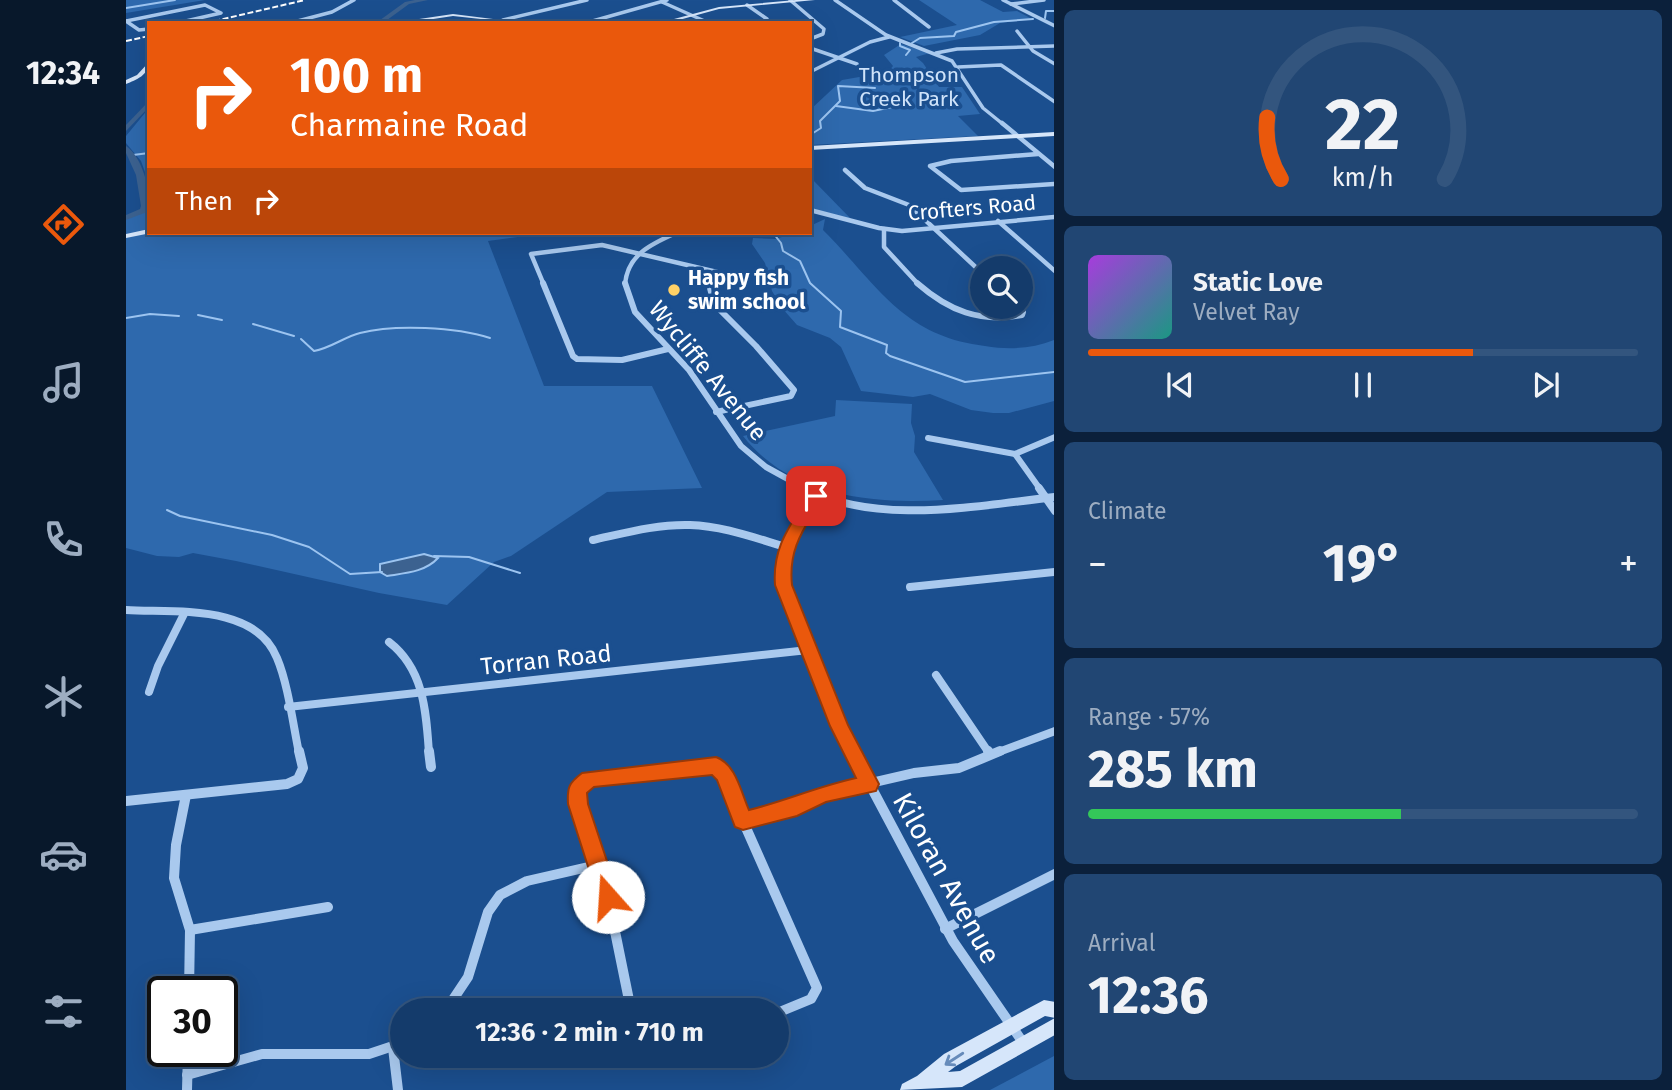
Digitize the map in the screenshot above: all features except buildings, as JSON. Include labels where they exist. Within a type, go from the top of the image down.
[{"type":"street","points":[[298,21],[332,12],[354,0]]},
{"type":"street","points":[[406,21],[453,15],[504,21],[522,13],[556,9],[587,0]]},
{"type":"street","points":[[592,21],[667,0]]},
{"type":"street","points":[[668,21],[747,5],[813,0]]},
{"type":"street","points":[[835,0],[889,37],[936,53],[958,67],[980,105],[1013,136],[1054,167]]},
{"type":"street","points":[[894,0],[929,27]]},
{"type":"street","points":[[1003,0],[1053,25]]},
{"type":"street","points":[[1011,4],[1044,0]]},
{"type":"street","points":[[661,1],[705,21]]},
{"type":"street","points":[[791,1],[824,29],[823,34],[812,38]]},
{"type":"street","points":[[126,21],[205,5],[221,13],[186,21]]},
{"type":"street","points":[[747,5],[766,21]]},
{"type":"street","points":[[126,21],[139,30],[147,29]]},
{"type":"street","points":[[1017,31],[1018,36],[1029,46],[1054,64]]},
{"type":"street","points":[[812,71],[870,42],[889,37]]},
{"type":"street","points":[[936,53],[952,49],[1054,46]]},
{"type":"street","points":[[812,49],[857,64]]},
{"type":"street","points":[[958,67],[1001,65],[1054,102]]},
{"type":"street","points":[[126,82],[139,76],[147,66]]},
{"type":"street","points":[[812,148],[1054,134]]},
{"type":"street","points":[[1038,154],[951,161],[930,166],[961,190],[1054,184]]},
{"type":"street","points":[[845,170],[865,188],[909,205],[970,262]]},
{"type":"street","name":"Crofters Road","points":[[812,211],[884,229],[914,231],[1054,217]]},
{"type":"street","points":[[998,221],[1054,271]]},
{"type":"street","points":[[884,229],[884,247],[934,299],[947,308],[970,316]]},
{"type":"street","points":[[126,236],[147,231]]},
{"type":"street","points":[[639,253],[654,242],[671,235]]},
{"type":"street","points":[[668,349],[622,360],[577,359],[573,356],[530,256],[536,252],[592,245],[612,246],[717,271],[710,288],[714,304],[756,346],[794,390],[791,396],[716,412]]},
{"type":"street","name":"Wycliffe Avenue","points":[[639,253],[628,267],[625,277],[627,300],[695,378],[743,448],[765,468],[816,496],[853,507],[895,511],[1054,497]]},
{"type":"street","points":[[928,438],[1015,454],[1054,437]]},
{"type":"street","points":[[1015,454],[1054,511]]},
{"type":"street","name":"Kiloran Avenue","points":[[816,496],[786,547],[782,566],[783,585],[839,726],[945,929],[969,968],[1024,1044]]},
{"type":"street","points":[[593,540],[654,528],[691,525],[786,547]]},
{"type":"street","points":[[909,587],[1054,572]]},
{"type":"street","points":[[126,610],[234,620],[251,626],[263,636],[277,657],[303,768],[298,779],[287,784],[126,801]]},
{"type":"street","points":[[149,692],[158,666],[184,614]]},
{"type":"street","points":[[389,642],[402,649],[421,693],[432,767]]},
{"type":"street","name":"Torran Road","points":[[288,707],[808,650]]},
{"type":"street","points":[[936,675],[990,754]]},
{"type":"street","points":[[743,821],[797,807],[823,794],[914,773],[947,772],[1054,731]]},
{"type":"street","points":[[629,998],[608,897],[578,804],[577,789],[589,779],[716,766],[725,775],[817,988],[811,999],[789,1008]]},
{"type":"street","points":[[186,795],[175,854],[174,878],[190,930],[189,976]]},
{"type":"street","points":[[456,998],[473,963],[485,917],[494,899],[510,887],[597,865]]},
{"type":"street","points":[[945,929],[1054,874]]},
{"type":"street","points":[[190,930],[328,907]]},
{"type":"street","points":[[916,1086],[950,1060],[1010,1026],[1044,1008],[1054,1010]]},
{"type":"street","points":[[916,1086],[962,1079],[1054,1026]]},
{"type":"street","points":[[187,1075],[263,1054],[355,1054],[390,1047]]},
{"type":"street","points":[[187,1067],[187,1090]]},
{"type":"street","points":[[398,1068],[398,1090]]},
{"type":"green space","points":[[126,0],[205,0],[126,13]]},
{"type":"green space","points":[[919,0],[980,0],[1003,12],[1017,11],[1032,19],[1000,23],[980,35],[924,46],[900,37],[957,25]]},
{"type":"green space","name":"Thompson Creek Park","points":[[901,44],[930,53],[916,57],[939,87],[962,87],[980,114],[958,116],[978,136],[812,145],[812,108],[842,80],[888,72],[893,66],[884,55]]},
{"type":"green space","points":[[147,110],[147,178],[141,161],[126,143],[126,136]]},
{"type":"green space","points":[[812,179],[851,219],[812,209]]},
{"type":"green space","points":[[147,209],[147,235],[533,235],[488,241],[544,386],[652,386],[702,488],[607,492],[511,556],[494,562],[447,605],[193,553],[179,557],[157,556],[126,548],[126,219]]},
{"type":"green space","points":[[825,219],[823,230],[876,288],[912,319],[932,331],[956,340],[1003,348],[1029,347],[1054,340],[1054,401],[1009,413],[993,413],[971,410],[930,394],[913,397],[861,391],[841,347],[830,338],[797,325],[782,308],[772,291],[765,263],[752,244],[753,238],[775,239],[789,235],[812,235],[812,225]]},
{"type":"green space","points":[[836,400],[912,404],[914,452],[943,500],[861,498],[808,484],[784,472],[762,456],[743,436],[835,416]]},
{"type":"green space","points":[[1054,1056],[1054,1090],[990,1090]]},
{"type":"shaded area","points":[[424,554],[438,558],[415,571],[387,576],[380,572],[380,564]]},
{"type":"waterway","points":[[126,8],[175,0]]},
{"type":"waterway","points":[[382,21],[407,3],[425,0]]},
{"type":"waterway","points":[[1045,18],[1046,11],[1054,11]]},
{"type":"waterway","points":[[912,43],[920,38],[954,36],[956,32],[994,22],[1033,19]]},
{"type":"waterway","points":[[900,43],[900,46],[910,50],[906,55]]},
{"type":"waterway","points":[[812,134],[821,128],[820,121],[840,101],[838,86],[875,88]]},
{"type":"waterway","points":[[126,129],[147,105]]},
{"type":"waterway","points":[[836,106],[873,111],[897,106]]},
{"type":"waterway","points":[[126,148],[138,167],[145,206],[144,210],[126,218]]},
{"type":"waterway","points":[[133,155],[147,153]]},
{"type":"waterway","points":[[775,235],[783,251],[800,261],[810,283],[841,311],[840,327],[887,345],[886,353],[890,356],[965,382],[1054,372]]},
{"type":"waterway","points":[[126,318],[150,314],[179,316]]},
{"type":"waterway","points":[[198,315],[222,320]]},
{"type":"waterway","points":[[253,324],[294,336]]},
{"type":"waterway","points":[[301,339],[314,351],[360,333],[390,328],[443,329],[490,338]]},
{"type":"waterway","points":[[167,510],[180,516],[272,535],[309,547],[350,574],[382,572]]},
{"type":"waterway","points":[[434,556],[469,557],[520,573]]},
{"type":"railway","points":[[215,21],[305,0]]},
{"type":"railway","points":[[126,41],[147,36]]},
{"type":"place","name":"Happy fish swim school","points":[[674,290]]},
{"type":"route","points":[[608,897],[578,804],[577,789],[589,779],[716,766],[725,775],[743,821],[797,807],[823,794],[869,784],[839,726],[783,585],[782,559],[786,547],[816,496]]}]
